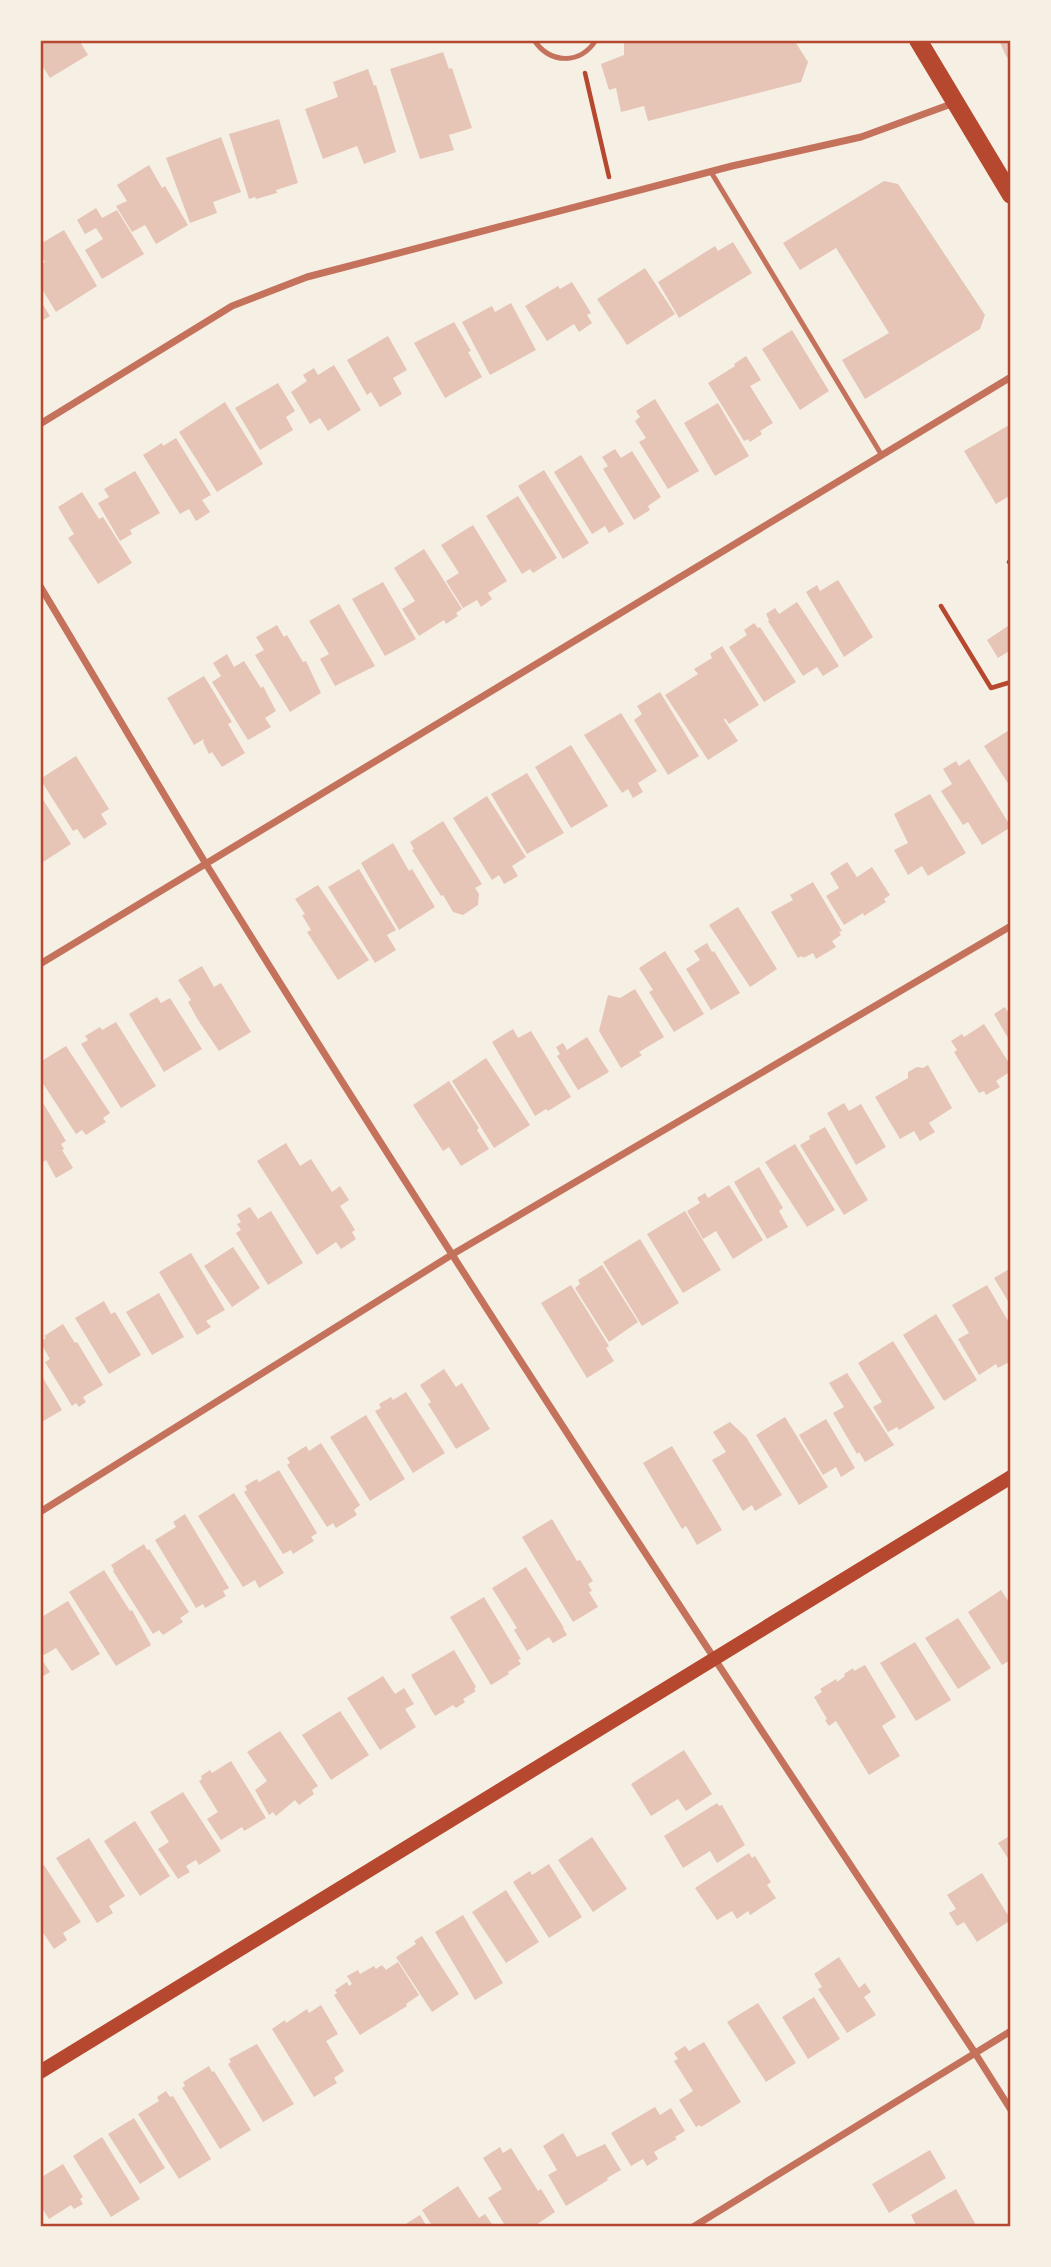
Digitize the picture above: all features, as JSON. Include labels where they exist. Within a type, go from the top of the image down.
[{"type":"main road","points":[[918,40],[1011,195]]},
{"type":"main road","points":[[40,2072],[1011,1477]]},
{"type":"street","points":[[40,424],[232,306],[307,277],[711,172],[860,137],[955,102]]},
{"type":"street","points":[[40,964],[1011,377]]},
{"type":"street","points":[[40,586],[206,863],[453,1254],[1011,2110]]},
{"type":"street","points":[[40,1512],[453,1254],[1011,926]]},
{"type":"street","points":[[693,2227],[1011,2031]]},
{"type":"lane","points":[[534,40],[543,51],[554,57],[568,59],[580,56],[591,48],[596,40]]},
{"type":"lane","points":[[711,172],[881,454]]},
{"type":"path","points":[[580,56],[614,198]]},
{"type":"path","points":[[941,606],[991,688],[1011,682]]},
{"type":"building","points":[[40,40],[79,40],[88,55],[50,78],[40,62]]},
{"type":"building","points":[[624,40],[794,40],[808,62],[801,82],[648,121],[644,106],[621,112],[616,88],[609,90],[601,64],[624,55]]},
{"type":"building","points":[[999,40],[1011,40],[1011,63],[1005,54]]},
{"type":"building","points":[[443,52],[449,69],[452,68],[472,128],[449,135],[454,150],[420,159],[390,69]]},
{"type":"building","points":[[368,69],[374,86],[376,85],[396,152],[364,164],[357,146],[323,159],[305,109],[338,97],[333,82]]},
{"type":"building","points":[[279,119],[298,183],[276,190],[277,193],[249,199],[229,134]]},
{"type":"building","points":[[221,137],[241,192],[213,202],[217,213],[190,223],[166,158]]},
{"type":"building","points":[[149,165],[188,225],[156,244],[145,225],[132,232],[116,206],[127,201],[117,185]]},
{"type":"building","points":[[884,181],[898,184],[985,315],[980,329],[865,399],[842,360],[889,333],[836,248],[800,270],[783,243]]},
{"type":"building","points":[[96,208],[102,218],[117,210],[144,254],[102,279],[85,250],[103,239],[96,228],[85,234],[77,220]]},
{"type":"building","points":[[64,230],[97,286],[56,312],[40,286],[40,265],[45,262],[40,255],[40,244]]},
{"type":"building","points":[[733,242],[752,273],[679,318],[658,282],[715,246],[718,251]]},
{"type":"building","points":[[645,268],[675,314],[627,345],[597,299]]},
{"type":"building","points":[[572,282],[591,313],[587,315],[592,323],[579,332],[574,324],[547,341],[525,306],[558,286],[560,289]]},
{"type":"building","points":[[40,300],[50,316],[40,322]]},
{"type":"building","points":[[511,303],[536,350],[490,375],[462,322],[492,306],[495,312]]},
{"type":"building","points":[[454,322],[482,377],[445,398],[414,343]]},
{"type":"building","points":[[792,330],[829,391],[800,410],[762,349]]},
{"type":"building","points":[[388,336],[407,370],[393,378],[402,394],[380,407],[371,392],[367,395],[347,360]]},
{"type":"building","points":[[746,356],[761,380],[750,386],[773,423],[760,431],[762,434],[750,442],[748,439],[744,441],[708,383]]},
{"type":"building","points":[[334,365],[361,410],[328,431],[320,418],[310,424],[291,392],[307,381],[303,375],[314,368],[318,375]]},
{"type":"building","points":[[278,383],[295,411],[286,417],[293,430],[260,450],[235,408]]},
{"type":"building","points":[[655,399],[699,471],[668,489],[639,442],[646,438],[635,421],[640,417],[636,411]]},
{"type":"building","points":[[225,402],[263,464],[217,492],[179,432]]},
{"type":"building","points":[[718,403],[749,456],[715,476],[684,423]]},
{"type":"building","points":[[1011,424],[1011,495],[996,504],[964,451]]},
{"type":"building","points":[[176,438],[211,495],[202,500],[210,512],[196,521],[189,509],[180,514],[143,455]]},
{"type":"building","points":[[615,449],[621,458],[632,451],[661,497],[648,506],[650,510],[634,520],[603,469],[608,466],[602,457]]},
{"type":"building","points":[[581,455],[624,524],[609,533],[605,526],[592,534],[554,472]]},
{"type":"building","points":[[544,470],[589,543],[563,559],[518,486]]},
{"type":"building","points":[[135,471],[160,513],[130,530],[132,534],[120,541],[98,503],[109,497],[104,489]]},
{"type":"building","points":[[82,492],[99,519],[103,517],[132,563],[98,584],[68,538],[74,534],[58,507]]},
{"type":"building","points":[[518,496],[557,558],[533,573],[530,569],[522,574],[486,516]]},
{"type":"building","points":[[473,525],[507,581],[488,593],[492,599],[481,607],[477,600],[463,608],[446,581],[459,573],[441,545]]},
{"type":"building","points":[[424,549],[462,609],[456,613],[458,616],[446,624],[444,620],[419,636],[402,609],[415,601],[394,568]]},
{"type":"building","points":[[838,580],[873,637],[844,657],[806,592],[817,585],[820,591]]},
{"type":"building","points":[[383,582],[416,639],[385,656],[352,599]]},
{"type":"building","points":[[797,602],[839,666],[823,676],[817,667],[803,676],[768,621],[766,614],[775,608],[779,614]]},
{"type":"building","points":[[339,604],[375,666],[335,686],[320,659],[329,654],[309,621]]},
{"type":"building","points":[[754,623],[760,627],[796,682],[764,702],[729,647],[747,635],[744,630]]},
{"type":"building","points":[[1011,624],[1011,655],[1009,651],[998,658],[987,640]]},
{"type":"building","points":[[277,625],[284,637],[287,635],[303,662],[306,661],[321,693],[290,712],[255,655],[264,650],[256,637]]},
{"type":"building","points":[[722,646],[759,705],[729,724],[725,718],[738,741],[708,760],[665,695],[698,674],[694,669],[712,658],[710,654]]},
{"type":"building","points":[[227,654],[234,667],[244,661],[261,688],[263,686],[276,711],[265,718],[271,727],[248,740],[212,682],[221,676],[213,663]]},
{"type":"building","points":[[204,676],[232,722],[228,724],[245,753],[222,767],[212,752],[209,754],[204,739],[194,745],[167,698]]},
{"type":"building","points":[[660,692],[699,756],[668,775],[634,720],[642,714],[637,706]]},
{"type":"building","points":[[621,713],[657,771],[638,783],[643,792],[633,798],[628,789],[622,793],[584,735]]},
{"type":"building","points":[[1011,729],[1011,788],[984,746]]},
{"type":"building","points":[[571,745],[608,806],[571,828],[535,767]]},
{"type":"building","points":[[76,756],[109,809],[101,814],[107,824],[84,839],[77,829],[73,831],[40,779]]},
{"type":"building","points":[[969,759],[1011,827],[982,845],[968,822],[963,825],[941,791],[952,784],[943,769],[956,761],[959,766]]},
{"type":"building","points":[[527,773],[564,833],[527,854],[491,794]]},
{"type":"building","points":[[930,794],[966,853],[928,876],[922,866],[908,875],[894,850],[908,843],[894,814]]},
{"type":"building","points":[[40,795],[71,844],[40,864]]},
{"type":"building","points":[[487,796],[526,857],[512,866],[518,876],[504,884],[499,875],[492,880],[453,818]]},
{"type":"building","points":[[443,821],[482,884],[475,888],[479,894],[478,905],[463,915],[453,912],[443,895],[441,896],[412,850],[414,849],[410,842]]},
{"type":"building","points":[[393,843],[435,907],[399,930],[361,863]]},
{"type":"building","points":[[847,862],[857,877],[872,867],[890,895],[884,899],[886,902],[844,925],[826,896],[839,888],[830,873]]},
{"type":"building","points":[[359,869],[396,930],[387,935],[396,950],[375,963],[328,887]]},
{"type":"building","points":[[813,882],[842,931],[839,932],[841,935],[832,941],[836,947],[816,959],[813,953],[798,958],[771,912],[793,900],[790,895]]},
{"type":"building","points":[[318,885],[369,960],[338,980],[307,932],[311,930],[295,899]]},
{"type":"building","points":[[738,907],[777,969],[750,987],[709,925]]},
{"type":"building","points":[[707,943],[740,993],[711,1010],[686,969],[700,960],[694,951]]},
{"type":"building","points":[[665,951],[704,1014],[674,1032],[649,992],[653,990],[639,968]]},
{"type":"building","points":[[202,966],[214,987],[221,983],[251,1032],[219,1051],[198,1020],[188,1002],[191,1000],[178,980]]},
{"type":"building","points":[[635,989],[664,1037],[639,1052],[642,1055],[621,1068],[599,1031],[608,995],[620,998]]},
{"type":"building","points":[[157,997],[161,1003],[170,998],[202,1049],[164,1072],[129,1014]]},
{"type":"building","points":[[1005,1007],[1007,1011],[1011,1009],[1011,1043],[994,1014]]},
{"type":"building","points":[[116,1022],[156,1086],[121,1108],[81,1044],[88,1040],[85,1036]]},
{"type":"building","points":[[984,1024],[1011,1066],[1011,1071],[996,1081],[1000,1087],[986,1095],[984,1091],[979,1093],[954,1052],[957,1050],[951,1041],[962,1034],[964,1037]]},
{"type":"building","points":[[513,1029],[518,1038],[531,1031],[571,1097],[535,1116],[492,1042]]},
{"type":"building","points":[[587,1037],[609,1072],[578,1090],[557,1056],[560,1054],[556,1047],[563,1043],[567,1050]]},
{"type":"building","points":[[66,1046],[110,1113],[103,1118],[106,1122],[86,1135],[82,1130],[76,1134],[40,1079],[40,1062]]},
{"type":"building","points":[[486,1058],[530,1125],[494,1148],[452,1081]]},
{"type":"building","points":[[928,1065],[952,1108],[929,1123],[935,1132],[920,1141],[914,1131],[900,1139],[875,1097],[908,1078],[908,1072]]},
{"type":"building","points":[[449,1081],[489,1149],[461,1166],[449,1147],[443,1151],[413,1105]]},
{"type":"building","points":[[40,1098],[66,1141],[61,1144],[64,1149],[62,1150],[73,1168],[56,1178],[46,1160],[43,1162],[40,1157]]},
{"type":"building","points":[[844,1103],[849,1111],[861,1104],[886,1147],[856,1165],[827,1113]]},
{"type":"building","points":[[825,1127],[868,1200],[844,1215],[800,1145]]},
{"type":"building","points":[[286,1143],[300,1166],[311,1159],[332,1192],[340,1186],[349,1200],[340,1206],[355,1230],[352,1232],[356,1239],[341,1249],[336,1242],[317,1255],[257,1161]]},
{"type":"building","points":[[795,1144],[835,1210],[807,1227],[765,1162]]},
{"type":"building","points":[[759,1167],[783,1208],[779,1211],[788,1227],[767,1239],[734,1182]]},
{"type":"building","points":[[729,1185],[763,1240],[733,1259],[716,1231],[703,1239],[687,1211],[700,1203],[697,1198],[705,1193],[708,1198]]},
{"type":"building","points":[[250,1207],[258,1219],[271,1211],[303,1263],[268,1285],[236,1233],[241,1230],[237,1224],[241,1222],[237,1215]]},
{"type":"building","points":[[685,1211],[721,1270],[683,1293],[647,1234]]},
{"type":"building","points":[[640,1239],[679,1303],[642,1326],[603,1262]]},
{"type":"building","points":[[233,1247],[260,1288],[232,1307],[204,1266]]},
{"type":"building","points":[[191,1253],[225,1310],[206,1321],[211,1327],[197,1335],[159,1272]]},
{"type":"building","points":[[602,1265],[638,1322],[609,1342],[575,1288],[580,1284],[578,1280]]},
{"type":"building","points":[[1011,1268],[1011,1306],[994,1278]]},
{"type":"building","points":[[571,1285],[609,1346],[606,1348],[614,1361],[587,1378],[541,1303]]},
{"type":"building","points":[[987,1285],[1011,1326],[1011,1361],[998,1368],[996,1364],[979,1375],[958,1339],[969,1333],[952,1305]]},
{"type":"building","points":[[159,1293],[184,1337],[152,1355],[126,1312]]},
{"type":"building","points":[[104,1301],[111,1314],[115,1312],[141,1355],[109,1374],[75,1318]]},
{"type":"building","points":[[936,1314],[977,1380],[944,1401],[903,1335]]},
{"type":"building","points":[[63,1324],[103,1385],[83,1397],[86,1402],[79,1407],[76,1403],[72,1406],[45,1362],[50,1359],[40,1342],[46,1338],[44,1336]]},
{"type":"building","points":[[893,1341],[935,1408],[899,1430],[897,1427],[888,1432],[873,1407],[882,1402],[858,1363]]},
{"type":"building","points":[[444,1369],[456,1387],[462,1383],[490,1429],[456,1449],[428,1404],[431,1402],[420,1385]]},
{"type":"building","points":[[40,1373],[62,1410],[40,1423]]},
{"type":"building","points":[[847,1373],[894,1445],[865,1462],[859,1452],[857,1454],[833,1413],[844,1407],[829,1383]]},
{"type":"building","points":[[406,1392],[445,1453],[413,1473],[375,1411],[381,1408],[379,1404]]},
{"type":"building","points":[[366,1415],[405,1479],[370,1501],[330,1437]]},
{"type":"building","points":[[785,1417],[828,1487],[799,1505],[756,1435]]},
{"type":"building","points":[[826,1419],[855,1468],[841,1477],[836,1467],[823,1475],[799,1435]]},
{"type":"building","points":[[730,1422],[746,1437],[782,1495],[755,1511],[752,1505],[743,1511],[712,1460],[726,1452],[713,1432]]},
{"type":"building","points":[[321,1443],[360,1505],[354,1510],[357,1515],[336,1528],[333,1523],[327,1527],[287,1465],[290,1463],[287,1458],[306,1446],[309,1451]]},
{"type":"building","points":[[672,1446],[722,1530],[697,1545],[686,1526],[682,1529],[643,1463]]},
{"type":"building","points":[[279,1470],[317,1533],[311,1537],[314,1541],[293,1554],[291,1550],[283,1554],[244,1492],[247,1490],[245,1486],[257,1479],[259,1482]]},
{"type":"building","points":[[234,1493],[284,1573],[259,1588],[255,1580],[243,1587],[198,1516]]},
{"type":"building","points":[[185,1514],[229,1588],[223,1591],[226,1596],[205,1608],[203,1604],[196,1608],[155,1540],[176,1527],[173,1522]]},
{"type":"building","points":[[552,1519],[577,1561],[580,1560],[593,1581],[588,1584],[592,1591],[589,1592],[598,1607],[573,1622],[522,1537]]},
{"type":"building","points":[[144,1544],[189,1612],[180,1618],[183,1622],[163,1635],[159,1630],[153,1634],[111,1565]]},
{"type":"building","points":[[526,1567],[567,1635],[553,1643],[549,1637],[527,1651],[514,1630],[517,1628],[492,1588]]},
{"type":"building","points":[[104,1570],[130,1611],[132,1610],[151,1645],[116,1666],[69,1592]]},
{"type":"building","points":[[1001,1590],[1011,1605],[1011,1660],[1002,1665],[968,1612]]},
{"type":"building","points":[[484,1597],[521,1659],[518,1660],[521,1664],[491,1685],[450,1617]]},
{"type":"building","points":[[68,1601],[100,1654],[72,1671],[56,1648],[44,1655],[40,1650],[40,1618]]},
{"type":"building","points":[[958,1618],[991,1668],[958,1689],[925,1638]]},
{"type":"building","points":[[915,1642],[951,1700],[916,1721],[880,1663]]},
{"type":"building","points":[[454,1650],[476,1691],[463,1699],[465,1702],[456,1708],[453,1705],[435,1716],[411,1675]]},
{"type":"building","points":[[40,1657],[50,1672],[40,1678]]},
{"type":"building","points":[[865,1665],[896,1717],[882,1726],[900,1756],[869,1775],[836,1721],[829,1726],[814,1697],[822,1692],[820,1689],[836,1679],[837,1682],[853,1668],[854,1671]]},
{"type":"building","points":[[383,1676],[395,1694],[404,1688],[414,1704],[405,1709],[416,1727],[380,1750],[347,1698]]},
{"type":"building","points":[[340,1711],[369,1755],[331,1780],[302,1735]]},
{"type":"building","points":[[280,1731],[318,1786],[312,1790],[314,1794],[299,1805],[295,1800],[276,1816],[273,1812],[269,1815],[255,1790],[267,1781],[247,1752]]},
{"type":"building","points":[[684,1750],[712,1794],[686,1811],[678,1799],[651,1816],[631,1784]]},
{"type":"building","points":[[231,1761],[266,1818],[244,1831],[242,1827],[221,1840],[207,1819],[218,1812],[199,1781],[201,1776],[210,1770],[212,1773]]},
{"type":"building","points":[[183,1792],[221,1851],[199,1865],[196,1860],[186,1866],[190,1872],[178,1879],[158,1849],[169,1842],[150,1812]]},
{"type":"building","points":[[717,1803],[722,1805],[745,1845],[717,1863],[710,1851],[683,1868],[664,1836]]},
{"type":"building","points":[[135,1821],[170,1876],[140,1896],[104,1841]]},
{"type":"building","points":[[1011,1835],[1011,1863],[998,1843]]},
{"type":"building","points":[[592,1837],[627,1889],[593,1912],[558,1860]]},
{"type":"building","points":[[89,1838],[125,1896],[109,1906],[113,1913],[97,1923],[56,1858]]},
{"type":"building","points":[[749,1853],[752,1858],[755,1856],[771,1882],[767,1885],[776,1898],[750,1915],[748,1911],[737,1919],[732,1911],[717,1920],[695,1888]]},
{"type":"building","points":[[549,1864],[582,1917],[549,1938],[513,1882],[530,1871],[532,1875]]},
{"type":"building","points":[[44,1865],[81,1922],[63,1933],[67,1940],[54,1949],[40,1928],[40,1868]]},
{"type":"building","points":[[982,1873],[1011,1920],[977,1942],[964,1922],[957,1926],[949,1913],[956,1909],[947,1895]]},
{"type":"building","points":[[506,1890],[539,1942],[506,1963],[472,1912]]},
{"type":"building","points":[[463,1915],[503,1983],[475,2000],[435,1932]]},
{"type":"building","points":[[422,1936],[459,1994],[432,2012],[396,1957],[416,1944],[414,1941]]},
{"type":"building","points":[[839,1957],[859,1988],[865,1983],[871,1992],[864,1997],[876,2015],[847,2033],[818,1989],[822,1987],[814,1974]]},
{"type":"building","points":[[398,1962],[419,1995],[406,2004],[407,2006],[360,2035],[334,1995],[337,1993],[335,1990],[347,1982],[349,1986],[352,1984],[347,1976],[358,1970],[360,1974],[374,1966],[376,1969],[382,1965],[386,1970]]},
{"type":"building","points":[[814,1997],[840,2039],[808,2059],[782,2017]]},
{"type":"building","points":[[758,2003],[796,2063],[766,2082],[727,2022]]},
{"type":"building","points":[[321,2005],[338,2034],[326,2041],[344,2071],[334,2078],[337,2083],[314,2097],[272,2029],[307,2009],[309,2013]]},
{"type":"building","points":[[704,2042],[741,2102],[701,2127],[696,2127],[679,2100],[693,2091],[674,2061],[678,2059],[674,2053],[685,2046],[689,2051]]},
{"type":"building","points":[[257,2044],[294,2104],[263,2122],[228,2064],[231,2062],[229,2059]]},
{"type":"building","points":[[209,2066],[251,2130],[220,2149],[182,2088],[185,2086],[183,2082]]},
{"type":"building","points":[[166,2091],[170,2097],[173,2096],[211,2159],[179,2179],[138,2114],[159,2101],[157,2097]]},
{"type":"building","points":[[655,2107],[660,2115],[671,2108],[685,2131],[675,2137],[677,2139],[654,2152],[658,2159],[647,2166],[643,2159],[631,2166],[611,2133]]},
{"type":"building","points":[[134,2118],[165,2168],[140,2184],[108,2134]]},
{"type":"building","points":[[563,2133],[577,2157],[605,2144],[621,2170],[566,2206],[548,2175],[557,2170],[543,2146]]},
{"type":"building","points":[[102,2137],[140,2199],[111,2217],[73,2156]]},
{"type":"building","points":[[500,2147],[503,2153],[511,2148],[538,2191],[541,2189],[555,2212],[533,2227],[506,2227],[488,2198],[502,2189],[483,2158]]},
{"type":"building","points":[[930,2150],[946,2178],[889,2213],[872,2184]]},
{"type":"building","points":[[63,2164],[83,2197],[80,2199],[83,2204],[74,2209],[71,2205],[49,2219],[40,2205],[40,2178]]},
{"type":"building","points":[[458,2186],[479,2218],[485,2214],[494,2227],[433,2227],[422,2210]]},
{"type":"building","points":[[956,2189],[977,2227],[917,2227],[911,2215]]},
{"type":"building","points":[[420,2215],[427,2227],[401,2227]]}]
